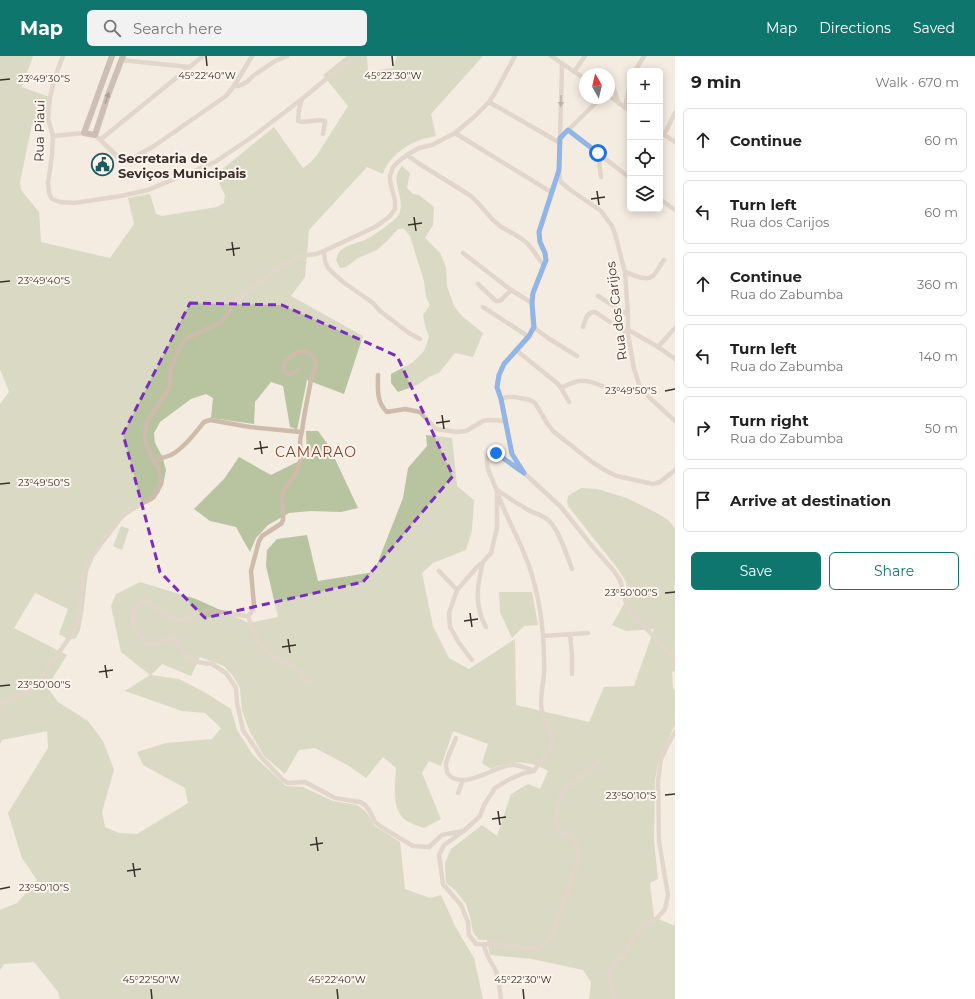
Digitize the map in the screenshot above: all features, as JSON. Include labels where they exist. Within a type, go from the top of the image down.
[{"type":"street","name":"Rua Piaui","points":[[63,56],[55,77],[50,97],[48,119],[53,136],[48,188],[52,199],[60,202],[74,203],[121,196],[148,190],[215,162],[252,137],[302,99]]},
{"type":"street","points":[[84,133],[112,56]]},
{"type":"street","points":[[100,140],[203,56]]},
{"type":"street","points":[[53,136],[84,133],[95,135],[118,157],[125,159],[133,158],[154,146],[226,96],[234,86],[252,56]]},
{"type":"street","points":[[234,86],[239,86],[247,82],[275,61],[288,56]]},
{"type":"street","points":[[323,134],[325,121],[298,121],[302,99],[354,56]]},
{"type":"street","points":[[0,705],[26,692],[36,684],[74,631],[79,616],[84,570],[90,558],[126,511],[151,499],[157,492],[161,479],[159,469],[152,461],[145,440],[145,432],[147,422],[169,388],[171,370],[178,350],[187,338],[222,322],[236,301],[262,279],[292,259],[324,251],[375,227],[390,216],[395,209],[395,202],[390,182],[393,167],[407,154],[419,148],[432,145],[455,133],[474,117],[489,102],[514,56]]},
{"type":"street","points":[[552,56],[579,75]]},
{"type":"street","points":[[574,72],[586,56]]},
{"type":"street","points":[[637,68],[644,56]]},
{"type":"street","points":[[95,135],[122,58],[188,67]]},
{"type":"street","name":"Rua dos Carijos","points":[[562,64],[560,178],[568,189],[602,211],[612,226],[625,272],[628,332],[634,369],[642,390],[675,421]]},
{"type":"street","points":[[616,94],[619,104]]},
{"type":"street","points":[[615,101],[625,108],[627,98]]},
{"type":"street","points":[[489,102],[560,143]]},
{"type":"street","points":[[560,138],[595,104]]},
{"type":"street","points":[[663,132],[675,113]]},
{"type":"street","points":[[88,122],[98,125]]},
{"type":"street","points":[[568,130],[627,176]]},
{"type":"street","points":[[455,133],[551,192]]},
{"type":"street","points":[[663,135],[675,142]]},
{"type":"street","points":[[598,153],[601,177]]},
{"type":"street","points":[[407,154],[418,163],[471,196],[500,226],[527,243],[544,266]]},
{"type":"street","points":[[524,473],[512,454],[501,399],[497,387],[499,375],[504,364],[529,336],[534,327],[532,303],[533,293],[546,260],[546,256],[540,242],[539,232],[559,170]]},
{"type":"street","points":[[663,201],[675,210]]},
{"type":"street","points":[[324,251],[325,262],[328,268],[343,282],[373,303],[380,311],[409,333],[420,339]]},
{"type":"street","points":[[463,253],[510,290],[532,303]]},
{"type":"street","points":[[625,272],[642,278],[651,278],[654,276],[664,260]]},
{"type":"street","points":[[478,284],[496,301],[500,300],[510,290]]},
{"type":"street","points":[[598,296],[628,315]]},
{"type":"street","points":[[483,307],[529,336]]},
{"type":"street","points":[[583,327],[590,312],[595,312],[628,332],[658,347],[675,359]]},
{"type":"street","points":[[534,327],[548,338],[577,356]]},
{"type":"street","points":[[658,347],[675,328]]},
{"type":"street","points":[[516,350],[552,378],[561,388],[569,402]]},
{"type":"street","points":[[248,616],[253,610],[254,606],[251,571],[259,541],[262,536],[282,523],[284,514],[282,495],[295,475],[301,459],[301,432],[315,366],[314,358],[308,352],[302,351],[290,356],[286,360],[283,368],[285,373],[290,374],[298,370]]},
{"type":"street","points":[[378,375],[379,401],[387,412],[405,409],[420,412],[436,428],[458,432],[466,431],[483,421],[505,421]]},
{"type":"street","points":[[561,388],[572,382],[583,380],[604,386]]},
{"type":"street","points":[[501,399],[515,397],[530,400],[535,403],[553,431],[592,462],[617,476],[653,484],[660,482],[675,470]]},
{"type":"street","points":[[152,461],[170,456],[182,447],[204,422],[210,420],[250,427],[301,432]]},
{"type":"street","points":[[600,761],[567,788],[560,796],[557,810],[557,828],[574,841],[579,853],[579,858],[555,928],[550,938],[545,945],[533,949],[505,944],[476,944],[469,935],[468,922],[461,905],[443,884],[439,855],[444,845],[464,831],[480,816],[484,805],[495,788],[510,779],[524,773],[534,771],[552,744],[553,740],[543,717],[540,704],[544,675],[543,636],[541,616],[531,572],[496,491],[486,459],[488,454],[491,452],[496,453],[524,473],[561,507],[620,580],[626,602],[631,612],[675,661]]},
{"type":"street","points":[[472,660],[459,643],[450,627],[449,613],[458,590],[491,553],[498,528],[496,491]]},
{"type":"street","points":[[496,491],[547,519],[558,535],[572,570]]},
{"type":"street","points":[[483,562],[478,585],[478,602],[481,618],[486,627]]},
{"type":"street","points":[[439,571],[458,590]]},
{"type":"street","points":[[248,616],[204,611],[184,621],[173,618],[160,611],[147,601],[141,602],[133,613],[133,625],[138,634],[147,644],[158,644],[165,639],[173,637],[186,655],[197,662],[212,664],[226,673],[236,688],[237,703],[243,730],[262,758],[283,780],[288,783],[305,782],[335,798],[360,802],[365,805],[375,822],[382,828],[413,846],[429,847],[442,834],[464,831]]},
{"type":"street","points":[[248,616],[259,643],[267,653],[277,660],[293,666],[309,683]]},
{"type":"street","points":[[543,636],[588,633]]},
{"type":"street","points":[[570,634],[572,674]]},
{"type":"street","points":[[615,999],[610,982],[610,971],[625,955],[630,941],[647,923],[656,919],[665,909],[668,895],[659,841],[658,781],[661,759],[675,732]]},
{"type":"street","points":[[456,738],[446,765],[448,775],[456,779],[463,780],[479,777],[501,767],[511,765],[519,765],[534,771]]},
{"type":"street","points":[[458,794],[463,780]]},
{"type":"street","points":[[484,944],[486,956],[494,966],[497,974],[501,999]]},
{"type":"highlighted area","points":[[190,303],[282,305],[397,356],[453,476],[363,582],[205,618],[160,572],[123,434]]},
{"type":"green space","points":[[0,56],[33,56],[22,87],[49,97],[48,122],[32,124],[20,182],[21,190],[39,212],[41,242],[110,258],[134,224],[128,198],[150,194],[156,214],[162,216],[217,207],[224,203],[225,195],[215,175],[274,127],[303,168],[311,162],[348,106],[323,75],[347,56],[367,56],[368,72],[393,68],[397,56],[483,56],[431,114],[436,136],[420,140],[397,153],[385,168],[383,174],[367,167],[309,230],[305,277],[291,296],[363,336],[344,394],[307,380],[297,430],[290,427],[283,386],[271,382],[255,402],[254,424],[211,418],[213,398],[206,394],[191,399],[160,422],[154,433],[155,443],[162,456],[166,470],[163,485],[155,499],[123,518],[94,557],[88,572],[83,614],[80,630],[76,638],[69,640],[59,634],[68,609],[35,593],[14,628],[67,655],[47,687],[58,702],[88,721],[103,741],[114,770],[102,812],[105,827],[119,833],[137,834],[188,803],[185,788],[143,765],[137,752],[166,743],[212,739],[221,728],[205,713],[182,711],[125,691],[150,675],[121,652],[111,606],[116,594],[140,582],[196,599],[249,623],[278,617],[266,566],[267,550],[277,539],[307,535],[318,581],[374,572],[403,498],[408,468],[427,446],[426,435],[452,438],[457,486],[474,500],[472,530],[466,550],[433,563],[422,573],[433,626],[449,658],[469,669],[515,639],[516,705],[589,722],[604,687],[634,686],[654,629],[626,631],[612,625],[628,597],[626,582],[618,569],[568,506],[568,496],[581,488],[597,489],[627,498],[655,512],[668,520],[675,528],[675,671],[672,672],[673,688],[675,691],[675,725],[659,759],[655,780],[654,841],[658,879],[650,883],[654,917],[675,926],[675,999],[589,999],[591,982],[583,970],[532,959],[490,955],[487,940],[479,940],[473,932],[466,904],[455,890],[446,883],[445,863],[451,849],[482,825],[497,836],[511,794],[528,784],[540,789],[548,771],[541,767],[520,762],[505,764],[491,769],[482,763],[488,744],[453,731],[441,766],[429,761],[422,773],[441,819],[424,828],[407,821],[398,811],[395,797],[396,768],[383,757],[366,778],[349,766],[315,748],[299,750],[285,774],[264,756],[250,732],[242,711],[240,688],[233,676],[224,666],[200,657],[191,676],[162,664],[151,675],[179,679],[206,693],[231,709],[237,730],[253,755],[286,786],[303,787],[333,801],[357,805],[366,812],[375,826],[400,842],[405,889],[430,898],[441,895],[456,928],[474,958],[483,999],[60,999],[58,992],[34,962],[4,964],[0,970],[0,910],[17,903],[37,880],[22,858],[8,813],[48,748],[47,731],[2,740],[0,744],[0,404],[9,392],[0,369]]},
{"type":"green space","points":[[402,166],[410,173],[407,188],[413,194],[419,195],[434,207],[433,225],[425,238],[440,253],[446,267],[447,286],[454,306],[462,316],[483,333],[473,357],[455,353],[439,373],[429,377],[417,385],[398,392],[391,383],[391,374],[412,363],[424,351],[429,337],[423,315],[430,305],[426,297],[424,281],[410,236],[404,229],[398,229],[377,250],[358,258],[346,267],[340,268],[336,260],[342,249],[365,240],[384,228],[397,217],[401,209],[401,204],[396,179],[397,173]]},
{"type":"green space","points":[[306,431],[318,431],[329,446],[358,508],[341,512],[311,511],[289,513],[268,525],[256,538],[250,552],[236,527],[210,521],[194,509],[224,479],[239,457],[271,475],[307,457]]},
{"type":"green space","points":[[121,526],[129,529],[122,550],[113,546]]},
{"type":"green space","points":[[499,592],[532,592],[538,625],[524,626],[512,638],[500,612]]},
{"type":"place","name":"Secretaria de Seviços Municipais","points":[[102,165]]},
{"type":"district","name":"CAMARAO","points":[[316,452]]},
{"type":"route","points":[[496,453],[524,473],[512,454],[501,399],[497,387],[499,375],[504,364],[529,336],[534,327],[532,303],[533,293],[546,260],[546,256],[539,238],[539,232],[559,170],[560,138],[568,130],[598,153]]}]
